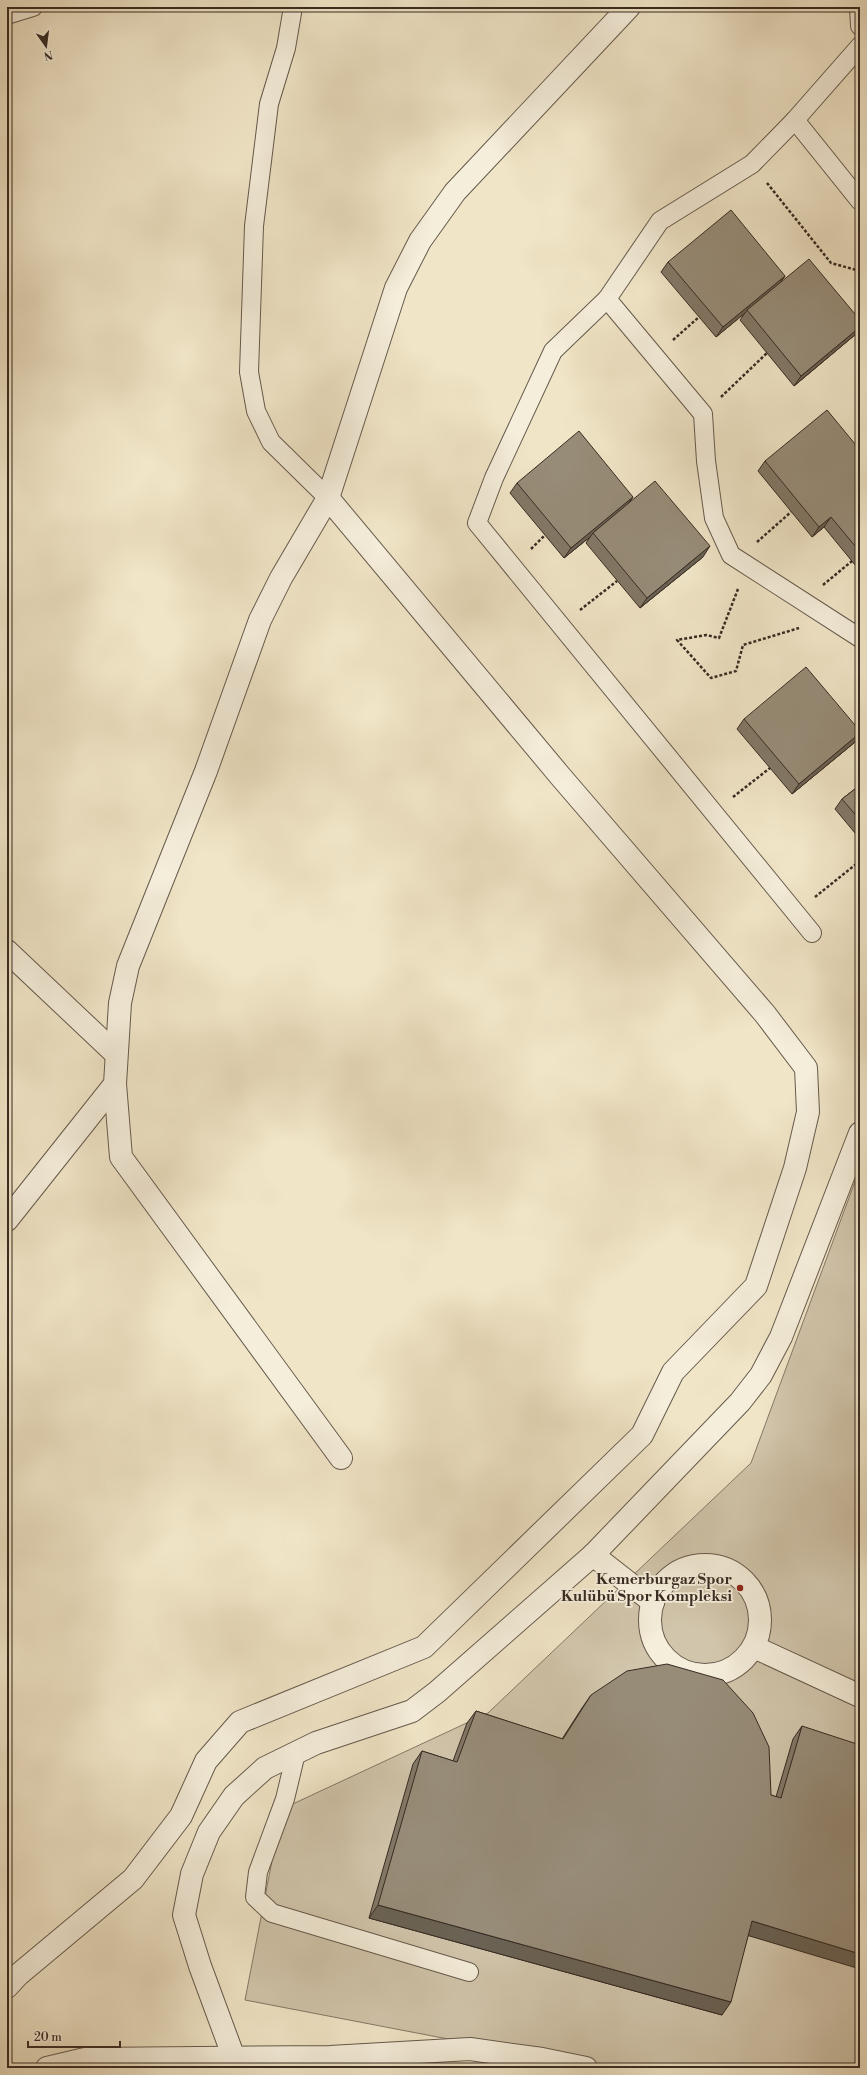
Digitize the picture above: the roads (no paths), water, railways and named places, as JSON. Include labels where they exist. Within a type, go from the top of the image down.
[{"type":"street","points":[[341,1458],[121,1157],[115,1084],[120,1003],[128,966],[206,771],[260,620],[281,578],[328,498],[396,288],[420,241],[455,192],[629,7]]},
{"type":"street","points":[[7,1987],[18,1975],[133,1879],[181,1816],[206,1761],[240,1722],[424,1647],[642,1435],[673,1372],[756,1286],[795,1168],[808,1112],[806,1068],[765,1014],[561,777],[328,498]]},
{"type":"street","points":[[7,951],[116,1054]]},
{"type":"street","points":[[7,1220],[115,1084]]},
{"type":"street","points":[[234,2058],[200,1966],[184,1915],[192,1874],[209,1832],[234,1796],[265,1768],[316,1743],[412,1711],[437,1692],[593,1555],[740,1402],[760,1375],[780,1337],[860,1133]]},
{"type":"street","points":[[593,1555],[653,1602]]},
{"type":"street","points":[[710,1566],[727,1570],[743,1580],[754,1594],[760,1611],[760,1629],[754,1646],[742,1661],[727,1671],[710,1675],[691,1674],[675,1666],[662,1654],[653,1638],[650,1620],[653,1602],[662,1586],[675,1574],[691,1567],[710,1566]]},
{"type":"street","points":[[754,1646],[860,1696]]},
{"type":"street","points":[[47,2068],[85,2058],[330,2057],[470,2049],[542,2059],[586,2068]]},
{"type":"lane","points":[[7,15],[33,7]]},
{"type":"lane","points":[[293,7],[286,48],[269,104],[254,226],[249,372],[256,411],[271,442],[328,498]]},
{"type":"lane","points":[[859,7],[860,26]]},
{"type":"lane","points":[[812,933],[477,523],[494,478],[553,351],[607,299],[660,221],[752,164],[795,120],[860,46]]},
{"type":"lane","points":[[795,120],[860,201]]},
{"type":"lane","points":[[607,299],[703,414],[706,461],[714,518],[731,555],[808,606],[860,638]]},
{"type":"lane","points":[[296,1753],[285,1799],[258,1872],[255,1897],[272,1913],[469,1972]]},
{"type":"place","name":"Kemerburgaz Spor Kulübü Spor Kompleksi","points":[[740,1588]]}]
